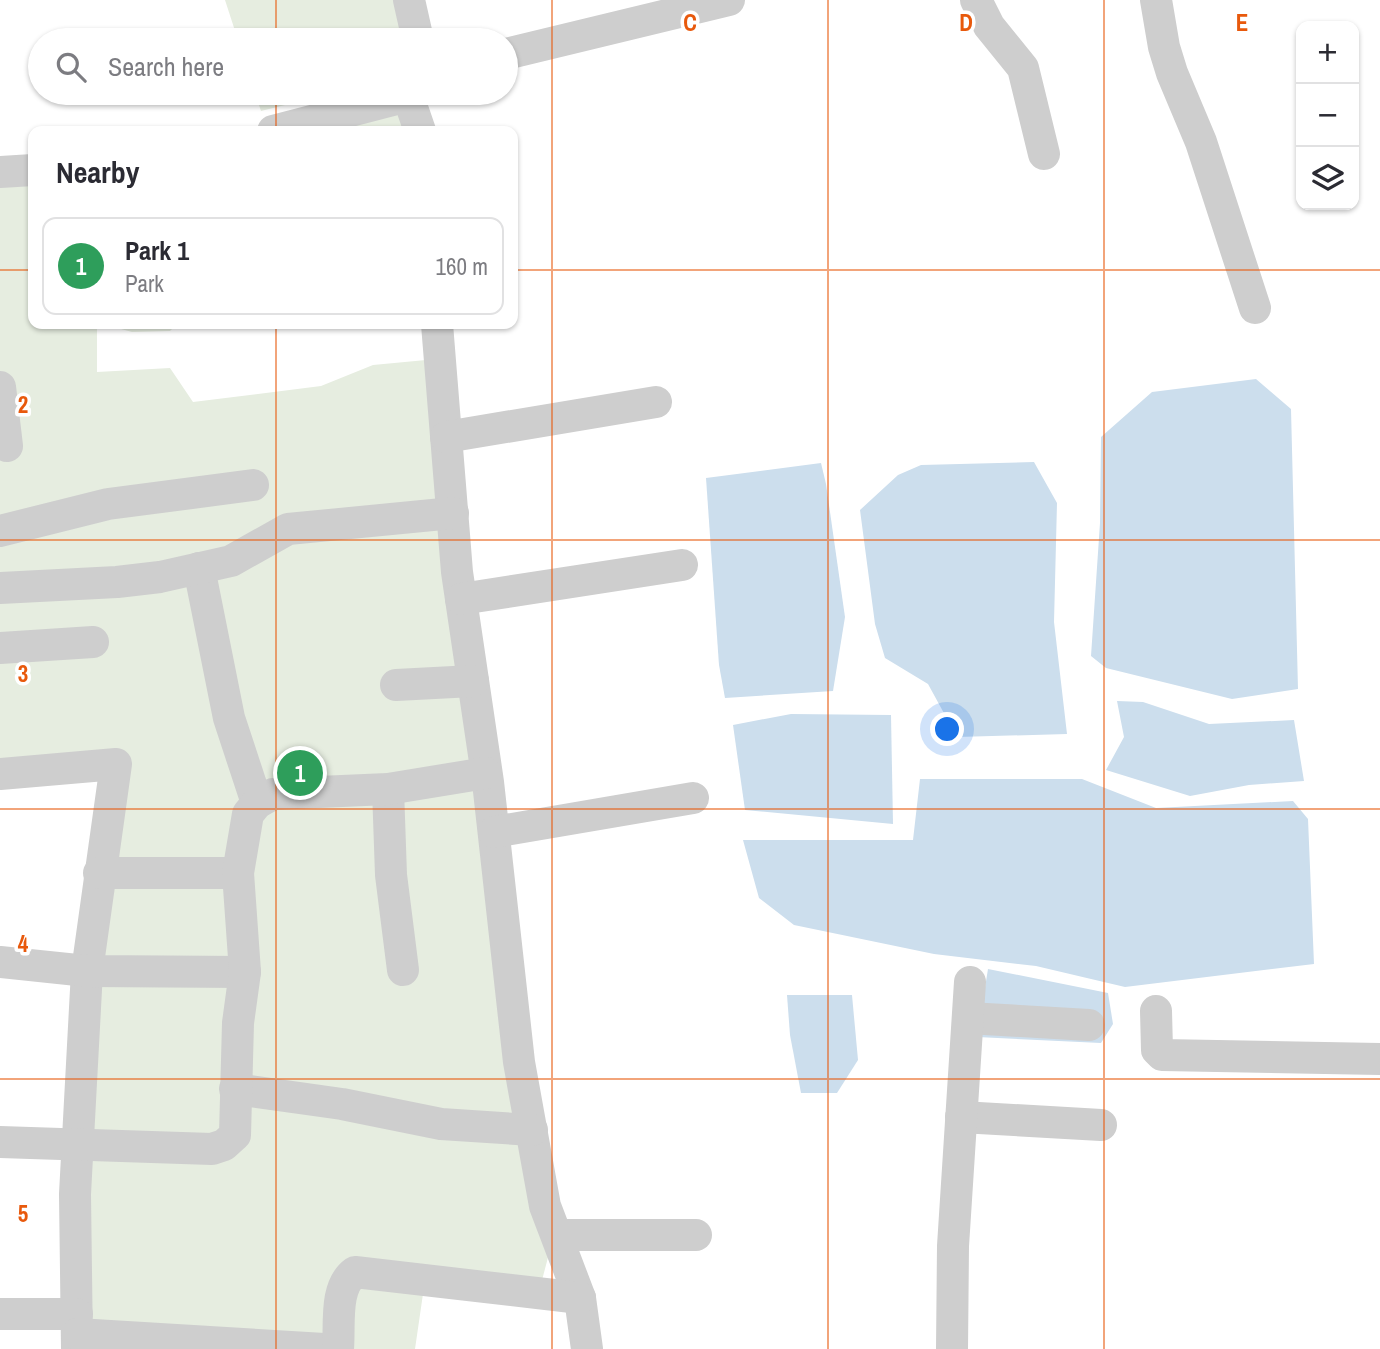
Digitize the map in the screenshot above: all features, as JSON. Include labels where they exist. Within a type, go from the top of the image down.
[{"type":"street","points":[[409,0],[415,28]]},
{"type":"street","points":[[518,51],[729,0]]},
{"type":"street","points":[[976,0],[989,26],[1023,68],[1044,154]]},
{"type":"street","points":[[1156,0],[1164,47],[1172,73],[1201,142],[1255,308]]},
{"type":"street","points":[[292,126],[369,105]]},
{"type":"street","points":[[413,105],[419,126]]},
{"type":"street","points":[[0,172],[28,170]]},
{"type":"street","points":[[437,329],[461,599],[494,832],[519,1062],[545,1206],[580,1298],[587,1349]]},
{"type":"street","points":[[0,387],[7,446]]},
{"type":"street","points":[[446,437],[656,402]]},
{"type":"street","points":[[0,531],[108,504],[253,485]]},
{"type":"street","points":[[0,588],[160,577],[231,561],[288,529],[453,513]]},
{"type":"street","points":[[461,599],[682,565]]},
{"type":"street","points":[[199,568],[229,718],[257,803]]},
{"type":"street","points":[[0,648],[93,642]]},
{"type":"street","points":[[396,685],[473,681]]},
{"type":"street","points":[[0,774],[116,764],[87,971],[75,1194],[77,1332]]},
{"type":"street","points":[[0,1142],[212,1149],[225,1145],[236,1135],[238,1023],[245,972],[238,873],[248,814],[257,803],[273,794],[388,789],[486,772]]},
{"type":"street","points":[[388,789],[391,875],[403,970]]},
{"type":"street","points":[[494,832],[693,798]]},
{"type":"street","points":[[99,873],[238,873]]},
{"type":"street","points":[[0,962],[87,971],[245,972]]},
{"type":"street","points":[[951,1349],[953,1246],[970,982]]},
{"type":"street","points":[[1156,1011],[1157,1050],[1162,1055],[1380,1059]]},
{"type":"street","points":[[968,1018],[1089,1025]]},
{"type":"street","points":[[235,1089],[342,1104],[441,1125],[532,1130]]},
{"type":"street","points":[[961,1117],[1101,1125]]},
{"type":"street","points":[[558,1235],[695,1234]]},
{"type":"street","points":[[338,1349],[342,1289],[346,1278],[355,1272],[580,1298]]},
{"type":"street","points":[[0,1314],[77,1332],[324,1349]]},
{"type":"shaded area","points":[[225,0],[405,0],[413,28],[234,28]]},
{"type":"shaded area","points":[[259,105],[285,105],[261,111]]},
{"type":"shaded area","points":[[400,106],[408,126],[327,126]]},
{"type":"shaded area","points":[[28,182],[28,329],[97,329],[97,372],[170,368],[193,402],[321,386],[373,365],[426,360],[551,1246],[536,1303],[424,1287],[415,1349],[337,1349],[86,1322],[96,951],[126,756],[0,762],[0,184]]},
{"type":"shaded area","points":[[121,329],[172,329],[170,331],[132,332]]},
{"type":"water","points":[[1256,379],[1291,409],[1298,689],[1232,699],[1106,668],[1091,656],[1100,523],[1101,437],[1152,392]]},
{"type":"water","points":[[1034,462],[1057,503],[1054,622],[1067,734],[957,737],[928,684],[885,658],[875,624],[860,510],[898,475],[921,465]]},
{"type":"water","points":[[821,463],[845,617],[833,691],[725,698],[719,665],[706,478]]},
{"type":"water","points":[[1117,701],[1143,702],[1209,724],[1294,720],[1304,781],[1249,785],[1190,796],[1106,770],[1124,737]]},
{"type":"water","points":[[791,714],[891,715],[893,824],[745,810],[733,725]]},
{"type":"water","points":[[920,779],[1082,779],[1156,808],[1293,801],[1308,819],[1314,964],[1125,987],[1036,966],[934,954],[794,925],[759,898],[743,840],[913,840]]},
{"type":"water","points":[[988,969],[1108,993],[1113,1024],[1101,1043],[977,1037]]},
{"type":"water","points":[[787,995],[852,995],[858,1060],[837,1093],[801,1093],[790,1035]]},
{"type":"place","name":"Park 1","points":[[300,773]]}]
